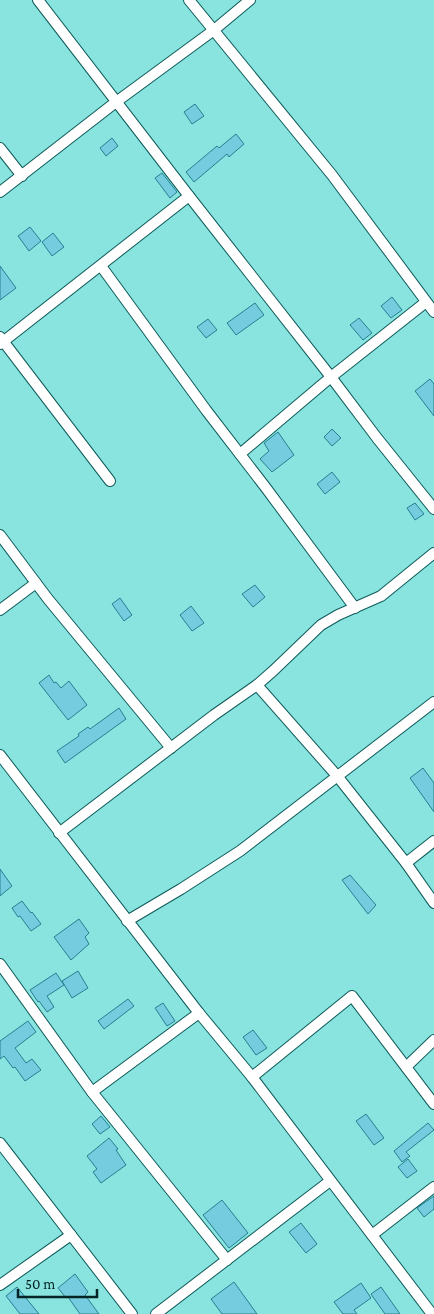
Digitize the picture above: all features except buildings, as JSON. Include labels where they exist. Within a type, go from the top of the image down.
[{"type":"street","points":[[38,0],[434,509]]},
{"type":"street","points":[[190,0],[332,175],[434,312]]},
{"type":"street","points":[[0,192],[116,102],[214,30],[250,0]]},
{"type":"street","points":[[0,148],[22,176]]},
{"type":"street","points":[[110,481],[1,341],[101,266],[189,196]]},
{"type":"street","points":[[101,266],[206,410],[355,608]]},
{"type":"street","points":[[240,454],[331,377],[426,302]]},
{"type":"street","points":[[0,534],[36,583],[170,748]]},
{"type":"street","points":[[59,833],[170,748],[257,685],[321,625],[338,615],[381,596],[434,553]]},
{"type":"street","points":[[0,610],[36,583]]},
{"type":"street","points":[[257,685],[338,777],[406,863],[434,903]]},
{"type":"street","points":[[127,921],[240,851],[434,702]]},
{"type":"street","points":[[0,755],[127,921],[252,1077],[432,1314]]},
{"type":"street","points":[[406,863],[434,841]]},
{"type":"street","points":[[0,964],[92,1092],[227,1260]]},
{"type":"street","points":[[252,1077],[352,996],[434,1104]]},
{"type":"street","points":[[92,1092],[199,1013]]},
{"type":"street","points":[[406,1067],[434,1040]]},
{"type":"street","points":[[0,1144],[132,1314]]},
{"type":"street","points":[[156,1314],[330,1181]]},
{"type":"street","points":[[372,1235],[434,1187]]},
{"type":"street","points":[[0,1285],[71,1235]]}]
